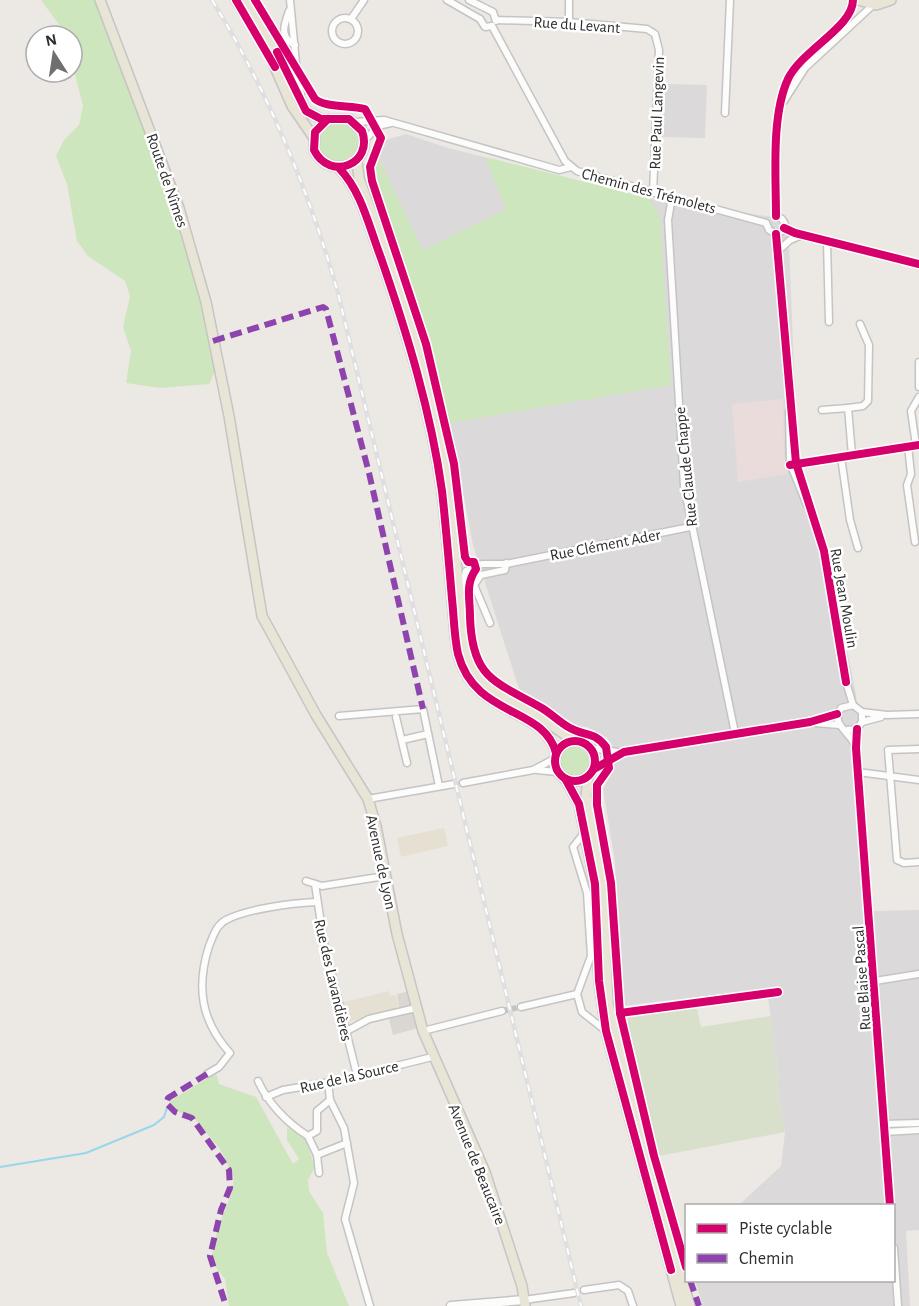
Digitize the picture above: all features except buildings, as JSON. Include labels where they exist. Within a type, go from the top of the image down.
[{"type":"main road","name":"Route de Nîmes","points":[[100,0],[179,208],[206,302],[262,616]]},
{"type":"main road","points":[[236,0],[266,47],[292,106],[314,138],[317,156],[326,165],[339,168],[357,161]]},
{"type":"main road","points":[[246,0],[273,45],[302,106],[310,115],[328,119],[342,117],[355,122],[365,140],[364,148],[357,161],[359,178],[411,321],[444,455],[450,492],[464,644],[471,664],[483,683],[500,698],[539,716],[574,741],[590,748],[594,756],[594,769],[588,777],[577,782],[566,780]]},
{"type":"main road","points":[[858,0],[873,5],[891,0]]},
{"type":"main road","points":[[314,138],[318,127],[328,119]]},
{"type":"main road","points":[[339,168],[357,193],[400,314],[415,366],[439,470],[455,636],[462,666],[476,687],[495,704],[546,731],[555,756],[557,772],[566,780],[576,796],[595,884],[599,981],[606,1031],[681,1306]]},
{"type":"main road","name":"Avenue de Lyon","points":[[262,616],[311,705],[368,799],[376,826],[397,934],[422,1028]]},
{"type":"main road","points":[[555,756],[563,744],[574,741]]},
{"type":"main road","points":[[588,777],[586,796],[603,883],[608,1004],[654,1187],[690,1306]]},
{"type":"main road","name":"Avenue de Beaucaire","points":[[422,1028],[432,1057],[485,1172],[525,1303]]},
{"type":"street","points":[[290,0],[295,45],[294,75],[302,96],[302,106]]},
{"type":"street","points":[[351,20],[364,0]]},
{"type":"street","points":[[447,0],[480,19],[485,27],[494,23]]},
{"type":"street","points":[[469,0],[495,14],[494,23],[565,161],[571,167]]},
{"type":"street","points":[[569,0],[569,22]]},
{"type":"street","points":[[725,113],[729,0]]},
{"type":"street","points":[[776,216],[777,139],[787,82],[796,65],[848,18],[854,0]]},
{"type":"street","points":[[782,105],[805,68],[873,5]]},
{"type":"street","points":[[480,19],[487,11]]},
{"type":"street","points":[[343,18],[351,20],[357,27],[356,37],[351,42],[340,42],[333,34],[334,24],[343,18]]},
{"type":"street","name":"Rue du Levant","points":[[494,23],[569,22],[647,29],[655,34]]},
{"type":"street","name":"Rue Paul Langevin","points":[[653,193],[659,50],[655,34]]},
{"type":"street","name":"Chemin des Trémolets","points":[[355,122],[379,120],[394,123],[559,170],[571,167],[584,174],[766,223]]},
{"type":"street","points":[[365,140],[378,126],[394,123]]},
{"type":"street","name":"Rue Claude Chappe","points":[[672,197],[668,220],[682,463],[690,526],[735,733]]},
{"type":"street","points":[[776,216],[784,221],[784,228],[776,234],[769,230],[766,223],[771,217],[776,216]]},
{"type":"street","points":[[784,228],[803,235],[919,264]]},
{"type":"street","name":"Rue Jean Moulin","points":[[776,234],[793,464],[815,520],[824,551],[846,682],[853,705]]},
{"type":"street","points":[[778,252],[790,240],[803,235]]},
{"type":"street","points":[[827,241],[829,322]]},
{"type":"street","points":[[822,410],[863,406],[868,401],[869,345],[860,324]]},
{"type":"street","points":[[919,362],[919,387]]},
{"type":"street","points":[[793,464],[917,445],[912,411],[919,397]]},
{"type":"street","points":[[848,408],[852,455]]},
{"type":"street","points":[[908,447],[911,474],[907,485],[915,542]]},
{"type":"street","points":[[841,457],[850,520],[858,548]]},
{"type":"street","name":"Rue Clément Ader","points":[[459,599],[464,575],[469,569],[487,563],[506,564],[510,558],[519,561],[690,526]]},
{"type":"street","points":[[490,623],[474,585],[481,575],[505,570],[506,564]]},
{"type":"street","name":"Rue Jean Moulin","points":[[843,706],[846,682]]},
{"type":"street","points":[[594,769],[606,759],[624,752],[810,722],[837,714],[843,706],[853,705],[862,712],[888,715],[919,714]]},
{"type":"street","points":[[339,716],[423,709],[439,786]]},
{"type":"street","points":[[862,712],[862,723]]},
{"type":"street","points":[[837,714],[839,725]]},
{"type":"street","points":[[810,722],[839,725],[847,730],[857,729],[862,723],[888,715]]},
{"type":"street","points":[[396,717],[407,763]]},
{"type":"street","name":"Rue Blaise Pascal","points":[[857,729],[856,748],[890,1204]]},
{"type":"street","name":"Rue Blaise Pascal","points":[[847,730],[856,748]]},
{"type":"street","points":[[402,740],[428,734]]},
{"type":"street","points":[[590,748],[624,752]]},
{"type":"street","points":[[919,749],[888,750],[897,860],[904,863],[919,862]]},
{"type":"street","points":[[533,770],[555,756]]},
{"type":"street","points":[[463,783],[533,770],[557,772]]},
{"type":"street","points":[[858,772],[919,780]]},
{"type":"street","points":[[368,799],[454,784]]},
{"type":"street","points":[[585,832],[573,847],[587,893],[591,961],[579,983],[577,994],[582,1012],[606,1031]]},
{"type":"street","points":[[306,881],[322,886],[385,876]]},
{"type":"street","name":"Rue des Lavandières","points":[[315,884],[316,902],[357,1075]]},
{"type":"street","points":[[207,1074],[219,1067],[230,1053],[214,1036],[206,1013],[201,976],[214,932],[225,920],[316,902]]},
{"type":"street","points":[[875,981],[919,974]]},
{"type":"street","points":[[521,1007],[577,994]]},
{"type":"street","points":[[345,1032],[369,1019],[417,1008]]},
{"type":"street","points":[[422,1028],[502,1011]]},
{"type":"street","name":"Rue de la Source","points":[[266,1097],[283,1090],[328,1082],[432,1057]]},
{"type":"street","points":[[258,1081],[266,1097],[275,1104],[287,1124],[308,1136],[317,1155],[320,1173]]},
{"type":"street","points":[[328,1082],[330,1100],[344,1128],[354,1183],[345,1219],[369,1306]]},
{"type":"street","points":[[308,1136],[317,1131],[318,1111],[330,1100]]},
{"type":"street","points":[[884,1128],[919,1123]]},
{"type":"street","points":[[884,1128],[919,1130]]},
{"type":"street","points":[[317,1155],[347,1143]]},
{"type":"street","points":[[895,1262],[898,1306]]},
{"type":"street","points":[[584,1290],[619,1285],[628,1291],[633,1306]]},
{"type":"street","points":[[452,1306],[525,1303],[574,1293]]},
{"type":"shaded area","points":[[664,84],[707,85],[705,138],[661,137]]},
{"type":"shaded area","points":[[406,134],[448,148],[660,201],[788,219],[798,468],[826,545],[856,694],[871,911],[919,910],[919,1230],[906,1231],[910,1306],[703,1306],[695,1282],[895,1282],[895,1204],[740,1204],[781,1166],[785,1132],[776,1081],[779,1080],[767,989],[621,1006],[615,862],[603,789],[614,766],[614,747],[607,738],[587,727],[573,726],[554,712],[521,695],[473,545],[450,423],[430,343],[374,174],[374,165],[383,141]]},
{"type":"shaded area","points":[[783,399],[784,453],[788,474],[738,482],[732,404]]},
{"type":"shaded area","points":[[444,828],[448,846],[401,857],[397,838]]},
{"type":"shaded area","points":[[415,990],[425,1026],[393,1035],[388,1015],[400,1012],[397,994]]},
{"type":"shaded area","points":[[389,991],[390,996],[396,995],[399,1010],[344,1023],[340,1003]]},
{"type":"green space","points":[[41,0],[100,0],[179,208],[218,365],[209,384],[160,388],[126,383],[131,351],[123,327],[130,296],[125,281],[88,256],[77,241],[67,184],[56,156],[64,140],[79,125],[83,106],[78,84],[84,84],[84,24],[59,24]]},
{"type":"green space","points":[[338,122],[352,128],[358,142],[352,156],[338,162],[324,156],[318,142],[324,128]]},
{"type":"green space","points":[[378,157],[423,250],[506,209],[485,157],[649,198],[660,217],[671,385],[450,423],[420,311],[375,179],[374,165]]},
{"type":"green space","points":[[574,747],[580,748],[588,756],[588,768],[580,776],[574,777],[568,776],[560,768],[559,762],[560,756],[568,748]]},
{"type":"green space","points":[[696,1004],[701,1027],[771,1016],[779,1080],[776,1081],[785,1132],[659,1156],[640,1073],[622,1014]]},
{"type":"green space","points":[[216,1073],[219,1084],[256,1097],[293,1164],[299,1159],[287,1140],[287,1127],[306,1140],[315,1167],[308,1180],[309,1191],[323,1213],[327,1253],[349,1306],[229,1306],[225,1279],[214,1265],[212,1254],[218,1227],[232,1193],[234,1178],[220,1149],[196,1120],[174,1110],[170,1101]]},
{"type":"waterway","points":[[0,1167],[86,1153],[154,1125],[164,1117],[167,1108]]},
{"type":"tunnel","points":[[502,1011],[521,1007]]},
{"type":"railway","points":[[212,0],[251,70],[285,142],[314,217],[338,293],[581,1306]]},
{"type":"marked path","points":[[213,341],[323,307],[326,309],[369,473],[423,709]]},
{"type":"marked path","points":[[207,1074],[168,1098],[166,1103],[175,1112],[192,1118],[229,1170],[230,1188],[221,1210],[210,1256],[226,1306]]},
{"type":"marked path","points":[[691,1282],[699,1306]]},
{"type":"cycle path","points":[[236,0],[275,67]]},
{"type":"cycle path","points":[[255,0],[315,99],[325,104],[365,109],[381,138],[370,167],[372,181],[426,344],[454,464],[465,557],[468,562],[474,562],[476,569],[469,586],[475,653],[488,675],[498,683],[544,709],[570,728],[597,738],[606,747],[609,768],[597,785],[597,805],[611,883],[620,1013],[654,1156],[685,1264]]},
{"type":"cycle path","points":[[776,216],[777,128],[779,110],[788,79],[804,58],[845,20],[851,10],[853,0]]},
{"type":"cycle path","points":[[277,52],[306,111],[321,119],[349,119],[362,131],[364,143],[362,152],[348,165],[339,167],[330,165],[321,160],[314,150],[315,132],[328,119]]},
{"type":"cycle path","points":[[339,168],[354,188],[369,222],[400,315],[425,402],[442,491],[458,654],[467,675],[479,690],[493,701],[538,727],[549,738],[556,753]]},
{"type":"cycle path","points":[[784,228],[795,233],[919,264]]},
{"type":"cycle path","points":[[776,234],[796,463],[824,551],[846,682]]},
{"type":"cycle path","points":[[790,465],[919,445]]},
{"type":"cycle path","points":[[594,769],[624,752],[810,722],[837,714]]},
{"type":"cycle path","points":[[857,729],[856,748],[890,1204]]},
{"type":"cycle path","points":[[575,741],[583,742],[589,747],[594,753],[595,761],[594,769],[589,775],[583,780],[575,781],[567,780],[561,775],[556,769],[555,761],[556,753],[561,747],[567,742],[575,741]]},
{"type":"cycle path","points":[[566,780],[579,804],[595,884],[599,981],[606,1031],[671,1270]]},
{"type":"cycle path","points":[[620,1013],[778,992]]}]
